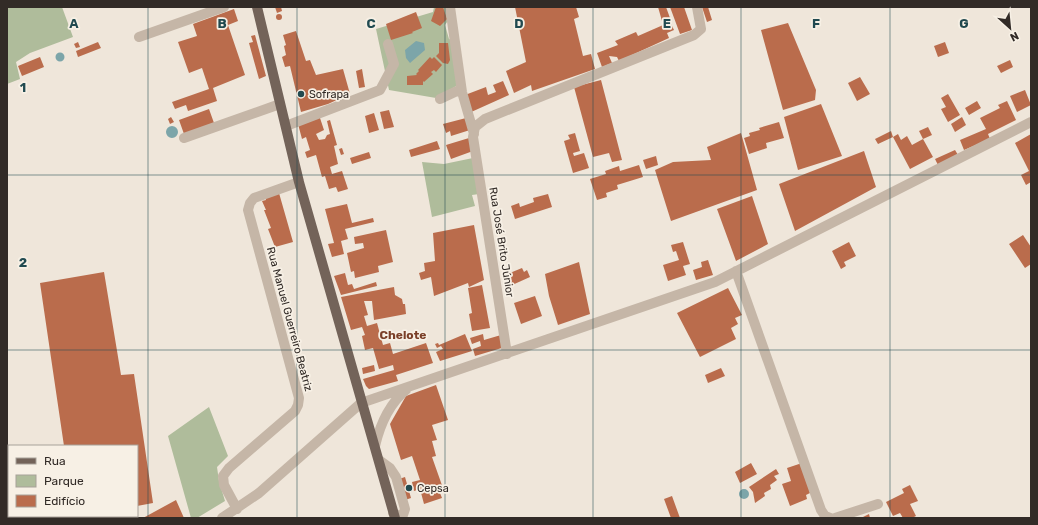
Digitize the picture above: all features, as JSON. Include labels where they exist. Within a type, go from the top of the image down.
[{"type":"main road","points":[[257,7],[299,182],[379,460],[400,515]]},
{"type":"street","points":[[139,37],[224,7]]},
{"type":"street","name":"Rua José Brito Júnior","points":[[450,7],[462,92],[474,134],[507,354]]},
{"type":"street","points":[[474,134],[475,127],[485,119],[694,35],[701,29],[697,7]]},
{"type":"street","points":[[286,126],[380,90],[394,64],[388,44]]},
{"type":"street","points":[[440,99],[457,91],[462,92]]},
{"type":"street","points":[[184,138],[280,104]]},
{"type":"street","points":[[222,518],[237,509],[276,478],[362,403],[716,282],[1031,122]]},
{"type":"street","name":"Rua Manuel Guerreiro Beatriz","points":[[237,509],[224,485],[223,476],[229,468],[295,410],[298,405],[299,398],[248,210],[250,203],[254,198],[299,182]]},
{"type":"street","points":[[736,271],[821,510],[825,516],[830,518]]},
{"type":"street","points":[[375,446],[379,428],[397,397],[407,388]]},
{"type":"street","points":[[379,460],[390,468],[396,477],[400,515]]},
{"type":"street","points":[[835,518],[878,504]]},
{"type":"green space","points":[[7,7],[62,7],[73,37],[30,53],[16,62],[20,79],[7,84]]},
{"type":"green space","points":[[434,7],[448,7],[450,18],[445,25],[449,39],[455,41],[458,85],[436,98],[389,90],[376,29],[433,12]]},
{"type":"green space","points":[[473,158],[479,194],[472,195],[475,206],[432,217],[422,162],[444,164]]},
{"type":"green space","points":[[209,407],[228,456],[217,467],[219,481],[225,501],[197,518],[191,518],[168,436]]},
{"type":"water","points":[[416,41],[424,43],[425,50],[410,63],[406,58],[405,50]]},
{"type":"water","points":[[60,52],[65,57],[60,62],[55,57]]},
{"type":"water","points":[[170,126],[174,126],[178,132],[174,138],[170,138],[166,134],[166,130]]},
{"type":"water","points":[[742,489],[746,489],[748,490],[748,498],[742,499],[739,496],[739,492]]},
{"type":"building","points":[[275,7],[281,7],[282,11],[277,13]]},
{"type":"building","points":[[436,7],[443,7],[447,19],[440,26],[431,21]]},
{"type":"building","points":[[515,7],[576,7],[579,17],[574,19],[583,56],[591,54],[595,69],[532,91],[531,85],[514,93],[506,71],[526,62]]},
{"type":"building","points":[[658,7],[666,7],[670,18],[662,21]]},
{"type":"building","points":[[670,7],[684,7],[692,30],[680,34]]},
{"type":"building","points":[[702,7],[708,7],[712,20],[707,22]]},
{"type":"building","points":[[234,9],[238,21],[228,25],[245,75],[213,88],[217,101],[188,111],[186,105],[175,109],[172,102],[209,89],[202,68],[189,73],[178,42],[197,36],[193,24]]},
{"type":"building","points":[[416,12],[422,28],[412,32],[413,33],[391,40],[386,24]]},
{"type":"building","points":[[279,14],[282,17],[279,20],[276,17]]},
{"type":"building","points":[[670,22],[674,30],[667,33],[669,38],[619,61],[617,57],[609,56],[612,63],[602,67],[597,53],[618,45],[615,41],[636,32],[638,36]]},
{"type":"building","points":[[788,23],[816,90],[815,100],[783,110],[761,30]]},
{"type":"building","points":[[296,31],[306,61],[310,60],[316,75],[343,69],[350,94],[328,104],[301,112],[290,66],[285,67],[282,57],[286,55],[284,46],[286,45],[283,35]]},
{"type":"building","points":[[255,35],[266,76],[259,79],[249,43],[253,42],[251,36]]},
{"type":"building","points":[[78,42],[80,47],[76,48],[74,44]]},
{"type":"building","points":[[98,42],[101,48],[78,57],[76,51]]},
{"type":"building","points":[[945,42],[949,53],[938,57],[934,46]]},
{"type":"building","points":[[439,43],[448,43],[450,60],[448,64],[443,63],[436,56],[439,53]]},
{"type":"building","points":[[40,57],[44,67],[22,76],[18,66]]},
{"type":"building","points":[[430,57],[432,59],[434,57],[442,65],[436,72],[434,70],[431,72],[433,74],[424,82],[423,81],[423,85],[407,85],[407,76],[417,75],[418,70]]},
{"type":"building","points":[[1010,60],[1013,67],[1001,73],[997,66]]},
{"type":"building","points":[[362,69],[365,87],[359,88],[356,71]]},
{"type":"building","points":[[860,77],[870,94],[857,101],[848,83]]},
{"type":"building","points":[[601,80],[622,160],[612,162],[609,153],[593,157],[574,87]]},
{"type":"building","points":[[503,81],[509,95],[469,113],[465,95],[486,87],[488,95],[496,92],[493,85]]},
{"type":"building","points":[[1025,90],[1031,105],[1017,112],[1010,96]]},
{"type":"building","points":[[948,94],[960,115],[948,122],[941,109],[946,107],[941,98]]},
{"type":"building","points":[[977,101],[981,108],[969,115],[965,108]]},
{"type":"building","points":[[1007,101],[1016,120],[988,134],[990,139],[964,150],[960,140],[986,129],[980,118],[1000,108],[998,105]]},
{"type":"building","points":[[821,104],[842,156],[798,170],[784,117]]},
{"type":"building","points":[[209,109],[214,123],[184,134],[179,120]]},
{"type":"building","points":[[389,110],[394,127],[384,129],[380,112]]},
{"type":"building","points":[[374,113],[379,130],[369,133],[365,116]]},
{"type":"building","points":[[319,115],[324,130],[316,134],[319,140],[325,139],[327,135],[330,134],[327,121],[330,120],[337,145],[334,146],[338,164],[330,167],[332,174],[342,171],[348,189],[338,192],[336,187],[329,189],[325,176],[322,177],[316,155],[307,158],[305,152],[310,150],[306,137],[302,139],[298,124]]},
{"type":"building","points":[[171,117],[174,122],[170,124],[168,119]]},
{"type":"building","points":[[962,117],[966,125],[955,132],[951,124]]},
{"type":"building","points":[[466,118],[470,130],[451,136],[450,131],[446,133],[443,124]]},
{"type":"building","points":[[779,122],[784,138],[766,143],[767,148],[749,154],[744,138],[750,136],[749,133],[760,130],[759,128]]},
{"type":"building","points":[[928,127],[932,135],[923,139],[919,131]]},
{"type":"building","points":[[891,131],[893,137],[878,144],[875,139]]},
{"type":"building","points":[[575,133],[580,151],[573,153],[574,156],[584,153],[589,168],[573,173],[564,141],[570,139],[568,135]]},
{"type":"building","points":[[741,133],[757,190],[671,221],[655,170],[673,162],[711,160],[707,147]]},
{"type":"building","points":[[898,134],[901,140],[907,136],[912,145],[923,139],[933,157],[910,169],[893,137]]},
{"type":"building","points":[[1031,134],[1031,182],[1026,185],[1021,175],[1029,171],[1015,143]]},
{"type":"building","points":[[469,138],[473,151],[451,159],[446,145]]},
{"type":"building","points":[[437,141],[440,149],[411,157],[409,150]]},
{"type":"building","points":[[342,148],[344,154],[341,155],[339,149]]},
{"type":"building","points":[[955,150],[958,155],[938,165],[935,159]]},
{"type":"building","points":[[864,151],[876,187],[795,231],[779,184]]},
{"type":"building","points":[[369,152],[371,158],[352,164],[350,158]]},
{"type":"building","points":[[656,156],[658,165],[646,169],[643,160]]},
{"type":"building","points":[[639,165],[643,177],[617,185],[618,189],[606,193],[607,197],[597,200],[590,179],[606,174],[605,171],[619,166],[620,171]]},
{"type":"building","points":[[279,193],[293,242],[275,247],[268,229],[271,228],[262,201],[266,200],[265,197]]},
{"type":"building","points":[[548,194],[552,207],[515,219],[511,206],[519,203],[520,207],[534,202],[533,198]]},
{"type":"building","points":[[752,196],[768,244],[736,261],[717,209]]},
{"type":"building","points":[[347,204],[352,223],[373,218],[374,222],[345,229],[348,239],[341,241],[344,254],[332,257],[328,244],[334,243],[325,209]]},
{"type":"building","points":[[474,225],[484,280],[469,287],[468,283],[434,296],[431,277],[421,280],[419,273],[425,271],[424,263],[435,261],[433,233]]},
{"type":"building","points":[[386,230],[393,262],[378,266],[379,272],[355,278],[354,271],[351,272],[347,253],[364,248],[363,243],[355,244],[354,237]]},
{"type":"building","points":[[1023,235],[1031,247],[1031,264],[1025,268],[1009,244]]},
{"type":"building","points":[[683,242],[690,264],[683,266],[686,275],[668,281],[663,265],[679,260],[676,251],[673,252],[671,245]]},
{"type":"building","points":[[849,242],[856,256],[844,262],[846,266],[841,269],[832,251]]},
{"type":"building","points":[[708,260],[713,275],[696,280],[693,270],[702,267],[701,262]]},
{"type":"building","points":[[579,262],[590,314],[558,325],[549,296],[545,274]]},
{"type":"building","points":[[522,268],[524,272],[527,270],[530,277],[510,286],[505,275]]},
{"type":"building","points":[[104,272],[121,375],[134,374],[153,503],[138,506],[138,445],[64,445],[40,283]]},
{"type":"building","points":[[345,273],[348,285],[352,284],[354,289],[376,282],[377,286],[341,295],[334,276]]},
{"type":"building","points":[[482,285],[490,328],[472,331],[469,314],[472,313],[468,288]]},
{"type":"building","points":[[394,287],[395,295],[402,299],[403,304],[405,304],[406,314],[374,320],[372,301],[364,301],[368,315],[364,316],[367,326],[377,323],[383,345],[390,343],[393,354],[426,343],[433,363],[396,375],[398,381],[369,389],[363,379],[394,370],[393,365],[379,369],[373,348],[365,350],[362,336],[365,335],[362,327],[351,330],[341,297]]},
{"type":"building","points":[[728,288],[742,315],[735,318],[738,324],[731,328],[736,339],[700,357],[677,313]]},
{"type":"building","points":[[535,296],[542,316],[521,324],[514,303]]},
{"type":"building","points":[[465,334],[472,351],[440,361],[436,352],[443,349],[441,346],[437,348],[435,344],[438,343],[439,345]]},
{"type":"building","points":[[483,334],[484,340],[501,335],[505,347],[475,356],[473,349],[481,346],[480,341],[472,344],[470,338]]},
{"type":"building","points":[[374,365],[375,371],[363,374],[362,368]]},
{"type":"building","points":[[721,368],[725,376],[708,383],[705,375]]},
{"type":"building","points":[[436,385],[448,420],[432,425],[437,440],[432,441],[436,456],[432,457],[444,491],[440,493],[442,498],[424,504],[420,489],[414,491],[412,482],[420,480],[412,456],[401,460],[390,424],[406,396]]},
{"type":"building","points":[[751,463],[757,474],[740,483],[735,472]]},
{"type":"building","points":[[802,463],[810,493],[806,495],[807,499],[790,506],[782,484],[791,481],[787,468]]},
{"type":"building","points":[[776,469],[779,474],[774,476],[777,480],[770,485],[771,489],[764,493],[765,496],[755,503],[753,492],[749,487]]},
{"type":"building","points":[[405,477],[411,498],[399,502],[393,481]]},
{"type":"building","points":[[910,485],[918,501],[910,504],[916,516],[912,518],[903,518],[900,513],[893,516],[886,502],[904,493],[902,489]]},
{"type":"building","points":[[672,496],[680,518],[671,518],[664,499]]},
{"type":"building","points":[[176,500],[184,518],[143,518]]},
{"type":"building","points":[[869,514],[870,518],[861,518]]},
{"type":"place","name":"Sofrapa","points":[[301,94]]},
{"type":"place","name":"Cepsa","points":[[409,488]]},
{"type":"district","name":"Chelote","points":[[403,335]]}]
